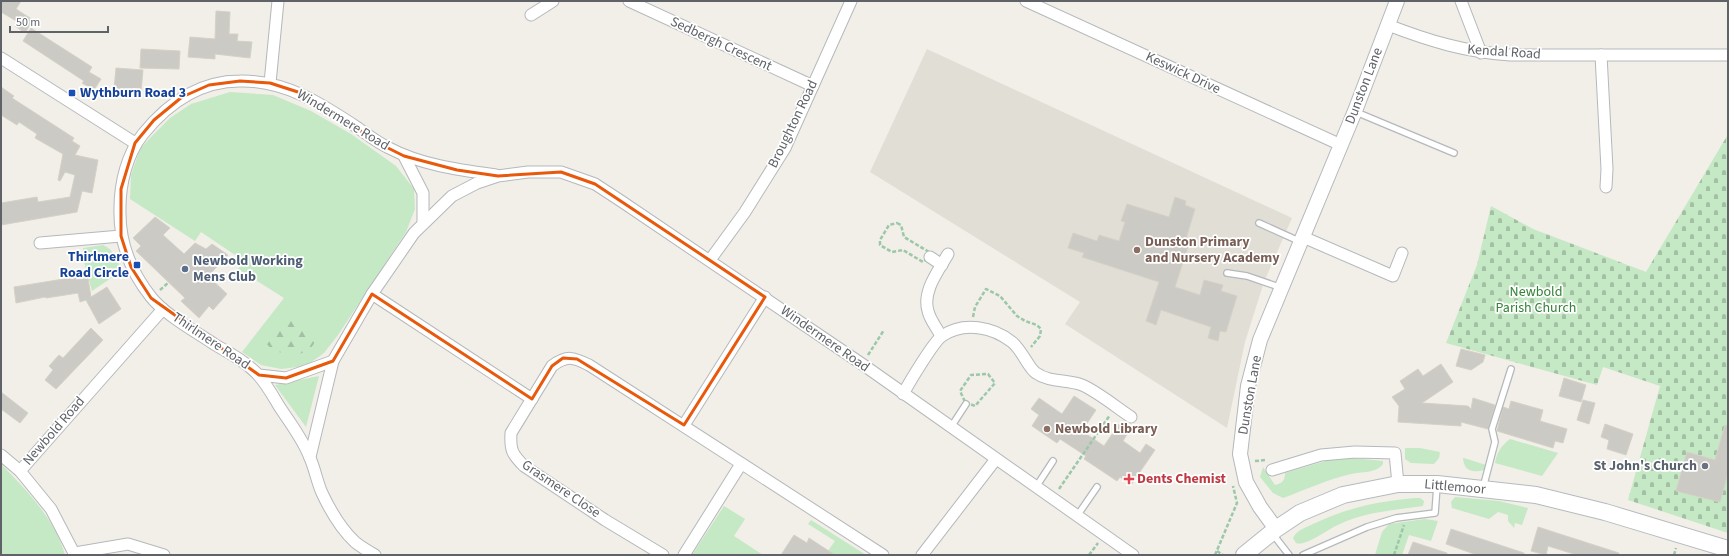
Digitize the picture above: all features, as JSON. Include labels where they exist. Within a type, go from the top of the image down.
[{"type":"main road","name":"Littlemoor","points":[[1244,555],[1273,530],[1300,513],[1343,495],[1398,484],[1438,484],[1536,495],[1605,512],[1728,549]]},
{"type":"street","points":[[270,83],[278,1]]},
{"type":"street","points":[[531,15],[553,1]]},
{"type":"street","name":"Sedbergh Crescent","points":[[629,1],[813,86]]},
{"type":"street","name":"Broughton Road","points":[[710,260],[745,212],[785,148],[851,1]]},
{"type":"street","name":"Keswick Drive","points":[[1026,1],[1341,145]]},
{"type":"street","name":"Dunston Lane","points":[[1273,530],[1246,482],[1240,454],[1248,386],[1260,340],[1283,288],[1355,112],[1397,1]]},
{"type":"street","points":[[1461,1],[1480,53]]},
{"type":"street","name":"Kendal Road","points":[[1388,25],[1423,39],[1480,53],[1510,55],[1728,55]]},
{"type":"street","points":[[1601,55],[1607,169],[1606,186]]},
{"type":"street","points":[[1,58],[135,143]]},
{"type":"street","name":"Windermere Road","points":[[135,143],[154,120],[182,97],[209,85],[240,81],[270,83],[301,93],[336,113],[386,147],[404,156],[457,170],[498,176]]},
{"type":"street","name":"Thirlmere Road","points":[[135,143],[121,189],[120,211],[121,236],[131,267],[151,298],[162,309],[245,363],[258,375],[297,433],[310,457],[321,492],[334,516],[356,543],[374,555]]},
{"type":"street","name":"Windermere Road","points":[[404,156],[423,194],[423,223]]},
{"type":"street","name":"Windermere Road","points":[[372,294],[414,233],[452,196],[477,183],[498,176],[528,172],[561,172],[595,184],[710,260],[862,364],[1076,516],[1134,555]]},
{"type":"street","points":[[40,243],[121,236]]},
{"type":"street","points":[[1302,240],[1393,276],[1402,253]]},
{"type":"street","points":[[941,336],[928,311],[927,297],[930,285],[948,254]]},
{"type":"street","points":[[930,257],[942,265]]},
{"type":"street","points":[[310,457],[333,361],[372,294],[532,399]]},
{"type":"street","points":[[684,426],[765,297]]},
{"type":"street","name":"Thirlmere Road","points":[[89,391],[162,309]]},
{"type":"street","points":[[903,394],[941,336],[957,329],[971,327],[988,329],[1002,334],[1015,344],[1035,373],[1050,380],[1072,382],[1084,386],[1131,417]]},
{"type":"street","name":"Grasmere Close","points":[[663,555],[524,466],[513,456],[510,444],[511,433],[552,366],[563,358],[577,359],[684,426],[883,555]]},
{"type":"street","name":"Thirlmere Road","points":[[258,375],[286,378],[333,361]]},
{"type":"street","name":"Newbold Road","points":[[20,471],[89,391]]},
{"type":"street","points":[[1272,470],[1321,455],[1355,452],[1395,453],[1398,484]]},
{"type":"street","name":"Newbold Road","points":[[1,455],[20,471],[52,509],[75,554]]},
{"type":"street","points":[[922,555],[996,459]]},
{"type":"street","points":[[684,555],[741,464]]},
{"type":"street","points":[[75,554],[128,544],[164,555]]},
{"type":"lane","points":[[1355,112],[1454,153]]},
{"type":"lane","points":[[1259,223],[1302,240]]},
{"type":"lane","points":[[1227,273],[1247,276],[1283,288]]},
{"type":"lane","points":[[1483,489],[1495,442],[1492,429],[1511,369]]},
{"type":"lane","points":[[951,427],[966,404]]},
{"type":"lane","points":[[1035,487],[1053,461]]},
{"type":"lane","points":[[1303,555],[1367,526],[1407,517],[1435,513],[1438,484]]},
{"type":"lane","points":[[1076,516],[1097,486]]},
{"type":"lane","points":[[1273,530],[1289,555]]},
{"type":"path","points":[[897,223],[900,225],[904,237],[929,252],[930,257],[924,262],[903,250],[892,252],[880,245],[880,240],[889,225],[897,223]]},
{"type":"path","points":[[971,327],[975,307],[986,289],[1000,296],[1017,316],[1025,321],[1037,325],[1041,329],[1040,336],[1024,355]]},
{"type":"path","points":[[862,364],[884,330]]},
{"type":"path","points":[[988,374],[995,383],[991,389],[975,406],[966,404],[960,391],[971,375],[988,374]]},
{"type":"path","points":[[1052,499],[1116,406]]},
{"type":"path","points":[[1214,555],[1237,503],[1232,488]]},
{"type":"path","points":[[1394,555],[1407,517]]},
{"type":"path","points":[[1216,551],[1223,555]]},
{"type":"highlighted area","points":[[240,81],[270,83],[301,93],[386,147],[404,156],[457,170],[498,176],[561,172],[595,184],[765,297],[684,425],[577,359],[563,358],[552,366],[532,399],[372,294],[333,361],[286,378],[259,375],[151,298],[131,267],[121,236],[121,189],[135,143],[154,120],[182,97],[209,85]]},
{"type":"shaded area","name":"Dunston Primary and Nursery Academy","points":[[927,49],[1292,218],[1264,282],[1245,342],[1227,428],[1065,324],[1080,302],[870,172]]},
{"type":"green space","points":[[230,92],[273,95],[311,111],[351,134],[396,166],[414,189],[415,209],[406,232],[338,335],[324,353],[306,366],[281,369],[261,365],[242,352],[284,298],[238,269],[244,261],[201,232],[195,241],[130,199],[131,175],[140,149],[151,137],[170,118],[191,104]]},
{"type":"green space","name":"Newbold Parish Church","points":[[1728,101],[1728,533],[1628,500],[1660,386],[1603,367],[1597,385],[1446,343],[1477,265],[1491,206],[1533,229],[1646,272],[1727,136]]},
{"type":"green space","points":[[103,245],[107,247],[115,256],[120,272],[92,291],[83,258],[83,248]]},
{"type":"green space","points":[[290,316],[315,333],[314,344],[310,349],[300,354],[277,352],[267,344]]},
{"type":"green space","points":[[319,376],[306,427],[275,385]]},
{"type":"green space","points":[[1510,439],[1558,453],[1542,476],[1495,463],[1500,450]]},
{"type":"green space","points":[[1405,448],[1420,448],[1440,452],[1439,458],[1434,464],[1411,463],[1405,459]]},
{"type":"green space","points":[[1353,458],[1383,461],[1383,464],[1373,471],[1351,474],[1334,479],[1283,498],[1273,493],[1260,477],[1263,467],[1275,485],[1283,481],[1285,473],[1329,460]]},
{"type":"green space","points":[[1463,458],[1486,465],[1484,470],[1469,470],[1465,466]]},
{"type":"green space","points":[[1,464],[39,506],[54,529],[65,555],[1,555]]},
{"type":"green space","points":[[1455,497],[1499,501],[1528,508],[1522,525],[1515,523],[1514,528],[1508,521],[1508,515],[1498,512],[1489,519],[1452,508],[1451,502]]},
{"type":"green space","points":[[1420,498],[1424,501],[1423,506],[1379,512],[1358,517],[1300,544],[1296,543],[1293,538],[1304,528],[1351,509],[1387,501]]},
{"type":"green space","points":[[724,506],[745,519],[734,536],[763,555],[692,555]]},
{"type":"green space","points":[[1425,519],[1438,521],[1431,541],[1409,535],[1402,555],[1375,555],[1382,532],[1389,524]]},
{"type":"green space","points":[[811,520],[866,555],[825,555],[835,541],[808,524]]},
{"type":"building","points":[[1,1],[21,1],[16,9],[33,20],[25,33],[15,26],[18,22],[1,12]]},
{"type":"building","points":[[216,11],[230,12],[229,34],[238,34],[237,41],[252,42],[250,58],[215,54],[215,59],[188,57],[190,37],[215,39]]},
{"type":"building","points":[[31,28],[92,67],[89,72],[101,79],[94,90],[82,83],[84,81],[23,41]]},
{"type":"building","points":[[141,49],[180,51],[179,69],[140,68]]},
{"type":"building","points":[[116,68],[143,70],[141,91],[114,89]]},
{"type":"building","points":[[1,87],[14,96],[12,98],[74,138],[72,141],[80,146],[75,155],[98,160],[92,193],[82,191],[77,212],[1,225],[1,203],[37,197],[38,202],[70,197],[75,175],[65,172],[60,181],[58,180],[63,154],[35,138],[37,134],[19,122],[17,125],[1,115]]},
{"type":"building","points":[[1175,197],[1186,201],[1185,205],[1195,209],[1185,242],[1189,244],[1175,287],[1200,295],[1204,280],[1223,285],[1221,291],[1237,296],[1226,332],[1220,331],[1218,341],[1208,338],[1211,327],[1161,310],[1156,325],[1146,321],[1159,282],[1082,257],[1084,253],[1068,248],[1073,233],[1097,241],[1099,235],[1119,241],[1125,222],[1121,221],[1127,204],[1169,217]]},
{"type":"building","name":"Newbold Working Mens Club","points":[[155,217],[170,228],[163,235],[184,254],[195,243],[206,249],[212,244],[228,255],[208,276],[227,294],[213,310],[209,306],[199,318],[181,301],[185,298],[136,251],[141,246],[133,238]]},
{"type":"building","points":[[76,277],[76,280],[88,278],[91,297],[107,287],[121,309],[99,324],[86,300],[80,302],[78,293],[45,297],[16,303],[14,287]]},
{"type":"building","points":[[91,328],[103,340],[56,389],[45,380],[53,370],[49,366],[59,355],[63,358]]},
{"type":"building","points":[[1461,349],[1485,355],[1483,362],[1471,370],[1456,366]]},
{"type":"building","points":[[1441,364],[1453,382],[1422,403],[1468,406],[1471,409],[1473,398],[1495,405],[1488,429],[1461,422],[1461,426],[1398,422],[1399,406],[1392,397],[1405,389],[1400,381],[1418,369],[1423,376]]},
{"type":"building","points":[[1564,378],[1586,385],[1581,402],[1559,396]]},
{"type":"building","points":[[1,392],[28,413],[20,423],[1,409]]},
{"type":"building","points":[[1074,396],[1096,410],[1082,431],[1104,446],[1119,424],[1129,431],[1123,441],[1140,453],[1146,444],[1155,450],[1131,485],[1120,477],[1117,481],[1084,459],[1086,456],[1060,439],[1057,443],[1032,426],[1039,415],[1031,409],[1039,398],[1062,414]]},
{"type":"building","points":[[1583,400],[1595,403],[1589,424],[1577,420]]},
{"type":"building","points":[[1511,401],[1543,410],[1540,421],[1567,429],[1563,443],[1555,441],[1553,448],[1497,431],[1503,407],[1509,409]]},
{"type":"building","points":[[1605,424],[1633,434],[1626,455],[1607,449],[1609,440],[1601,437]]},
{"type":"building","name":"St John's Church","points":[[1725,425],[1728,426],[1728,473],[1720,502],[1676,491],[1687,452],[1715,460]]},
{"type":"building","points":[[1538,527],[1619,553],[1618,555],[1577,555],[1548,546],[1546,555],[1531,551]]},
{"type":"building","points":[[1451,529],[1524,553],[1524,555],[1477,555],[1446,544]]},
{"type":"building","points":[[794,535],[807,543],[809,538],[835,555],[781,555]]},
{"type":"building","points":[[1413,542],[1447,553],[1447,555],[1408,555]]},
{"type":"place","name":"Wythburn Road 3","points":[[72,93]]},
{"type":"place","name":"Dunston Primary and Nursery Academy","points":[[1137,250]]},
{"type":"place","name":"Thirlmere Road Circle","points":[[137,265]]},
{"type":"place","name":"Newbold Working Mens Club","points":[[185,269]]},
{"type":"place","name":"Newbold Library","points":[[1047,429]]},
{"type":"place","name":"St John's Church","points":[[1705,466]]},
{"type":"place","name":"Dents Chemist","points":[[1129,479]]}]
